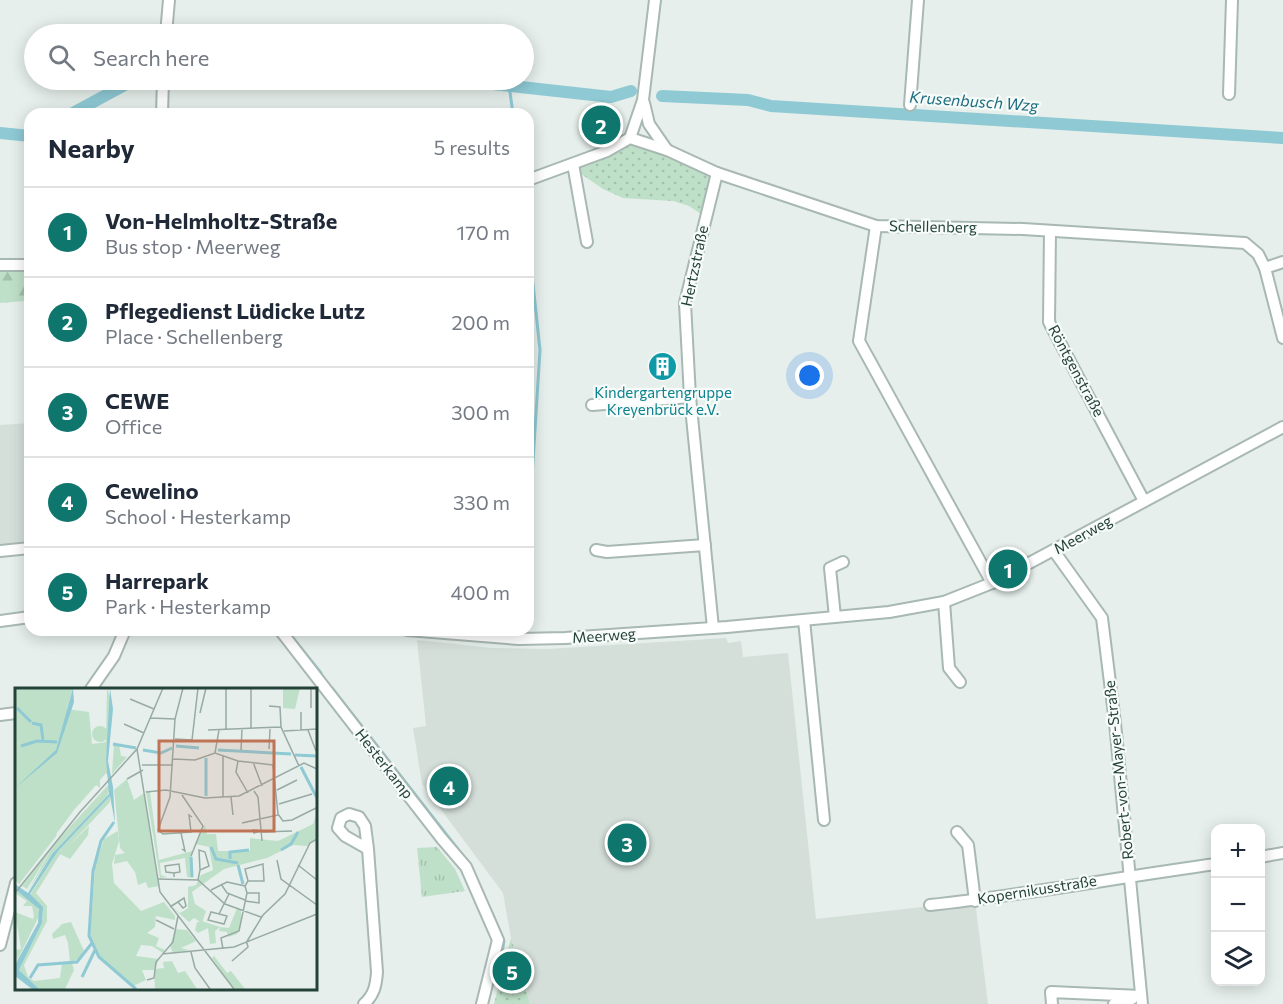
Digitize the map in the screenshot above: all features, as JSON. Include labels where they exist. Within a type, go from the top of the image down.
[{"type":"street","points":[[167,24],[169,0]]},
{"type":"street","points":[[534,178],[607,151],[630,138],[643,100],[655,0]]},
{"type":"street","points":[[910,105],[918,0]]},
{"type":"street","points":[[1229,94],[1232,0]]},
{"type":"street","points":[[162,108],[163,90]]},
{"type":"street","points":[[643,100],[649,124],[667,150]]},
{"type":"street","name":"Schellenberg","points":[[630,138],[667,150],[717,173],[876,226],[1050,231],[1245,243],[1258,254],[1265,268]]},
{"type":"street","points":[[573,164],[587,242]]},
{"type":"street","name":"Hertzstraße","points":[[713,628],[690,397],[685,303],[717,173]]},
{"type":"street","points":[[876,226],[859,341],[992,584]]},
{"type":"street","name":"Röntgenstraße","points":[[1050,231],[1049,321],[1144,501]]},
{"type":"street","points":[[1283,262],[1265,268],[1283,338]]},
{"type":"street","points":[[0,265],[24,265]]},
{"type":"street","points":[[592,405],[690,397]]},
{"type":"street","name":"Meerweg","points":[[482,636],[565,639],[889,612],[944,602],[992,584],[1283,426]]},
{"type":"street","points":[[596,550],[607,552],[705,545]]},
{"type":"street","points":[[0,551],[24,549]]},
{"type":"street","name":"Robert-von-Mayer-Straße","points":[[1054,551],[1102,618],[1113,704],[1142,1000]]},
{"type":"street","points":[[836,616],[830,568],[843,562]]},
{"type":"street","points":[[944,602],[949,668],[960,682]]},
{"type":"street","points":[[0,621],[24,619]]},
{"type":"street","points":[[804,620],[824,820]]},
{"type":"street","points":[[92,688],[114,656],[122,636]]},
{"type":"street","name":"Hesterkamp","points":[[285,636],[466,867],[498,940],[482,1004]]},
{"type":"street","points":[[0,715],[15,713]]},
{"type":"street","points":[[957,832],[968,845],[975,901]]},
{"type":"street","points":[[364,1004],[372,997],[377,972],[368,849]]},
{"type":"street","points":[[1265,856],[1283,853]]},
{"type":"street","name":"Kopernikusstraße","points":[[930,905],[975,901],[1130,875],[1211,865]]},
{"type":"street","points":[[0,945],[15,887]]},
{"type":"street","points":[[1052,1004],[1051,992],[1142,1000]]},
{"type":"street","points":[[1114,1004],[1142,1000]]},
{"type":"shaded area","points":[[24,423],[24,548],[0,550],[0,425]]},
{"type":"shaded area","points":[[726,638],[728,643],[741,641],[743,657],[788,653],[816,919],[975,901],[988,1004],[530,1004],[511,938],[503,893],[422,784],[413,728],[426,726],[417,640],[492,648],[547,649]]},
{"type":"green space","points":[[631,144],[657,151],[715,175],[704,216],[689,206],[673,201],[623,198],[603,189],[577,171],[576,166]]},
{"type":"green space","points":[[0,265],[24,265],[24,301],[0,303]]},
{"type":"green space","points":[[437,847],[455,869],[465,891],[422,897],[417,848]]},
{"type":"green space","points":[[511,938],[530,1004],[494,1004]]},
{"type":"waterway","name":"Krusenbusch Wzg","points":[[534,89],[611,97],[631,91]]},
{"type":"waterway","name":"Krusenbusch Wzg","points":[[82,108],[115,90]]},
{"type":"waterway","points":[[510,90],[512,108]]},
{"type":"waterway","name":"Krusenbusch Wzg","points":[[662,96],[748,100],[771,106],[1283,138]]},
{"type":"waterway","name":"Krusenbusch Wzg","points":[[0,133],[24,135]]},
{"type":"waterway","points":[[534,294],[540,350],[534,446]]},
{"type":"waterway","points":[[293,638],[321,673]]},
{"type":"waterway","points":[[332,688],[471,866]]},
{"type":"waterway","points":[[492,913],[504,941],[502,952]]},
{"type":"place","name":"Pflegedienst Lüdicke Lutz","points":[[601,125]]},
{"type":"place","name":"Kindergartengruppe Kreyenbrück e.V.","points":[[663,366]]},
{"type":"place","name":"Von-Helmholtz-Straße","points":[[1008,569]]},
{"type":"place","name":"Cewelino","points":[[449,786]]},
{"type":"place","name":"CEWE","points":[[627,843]]},
{"type":"place","name":"Harrepark","points":[[512,971]]}]
